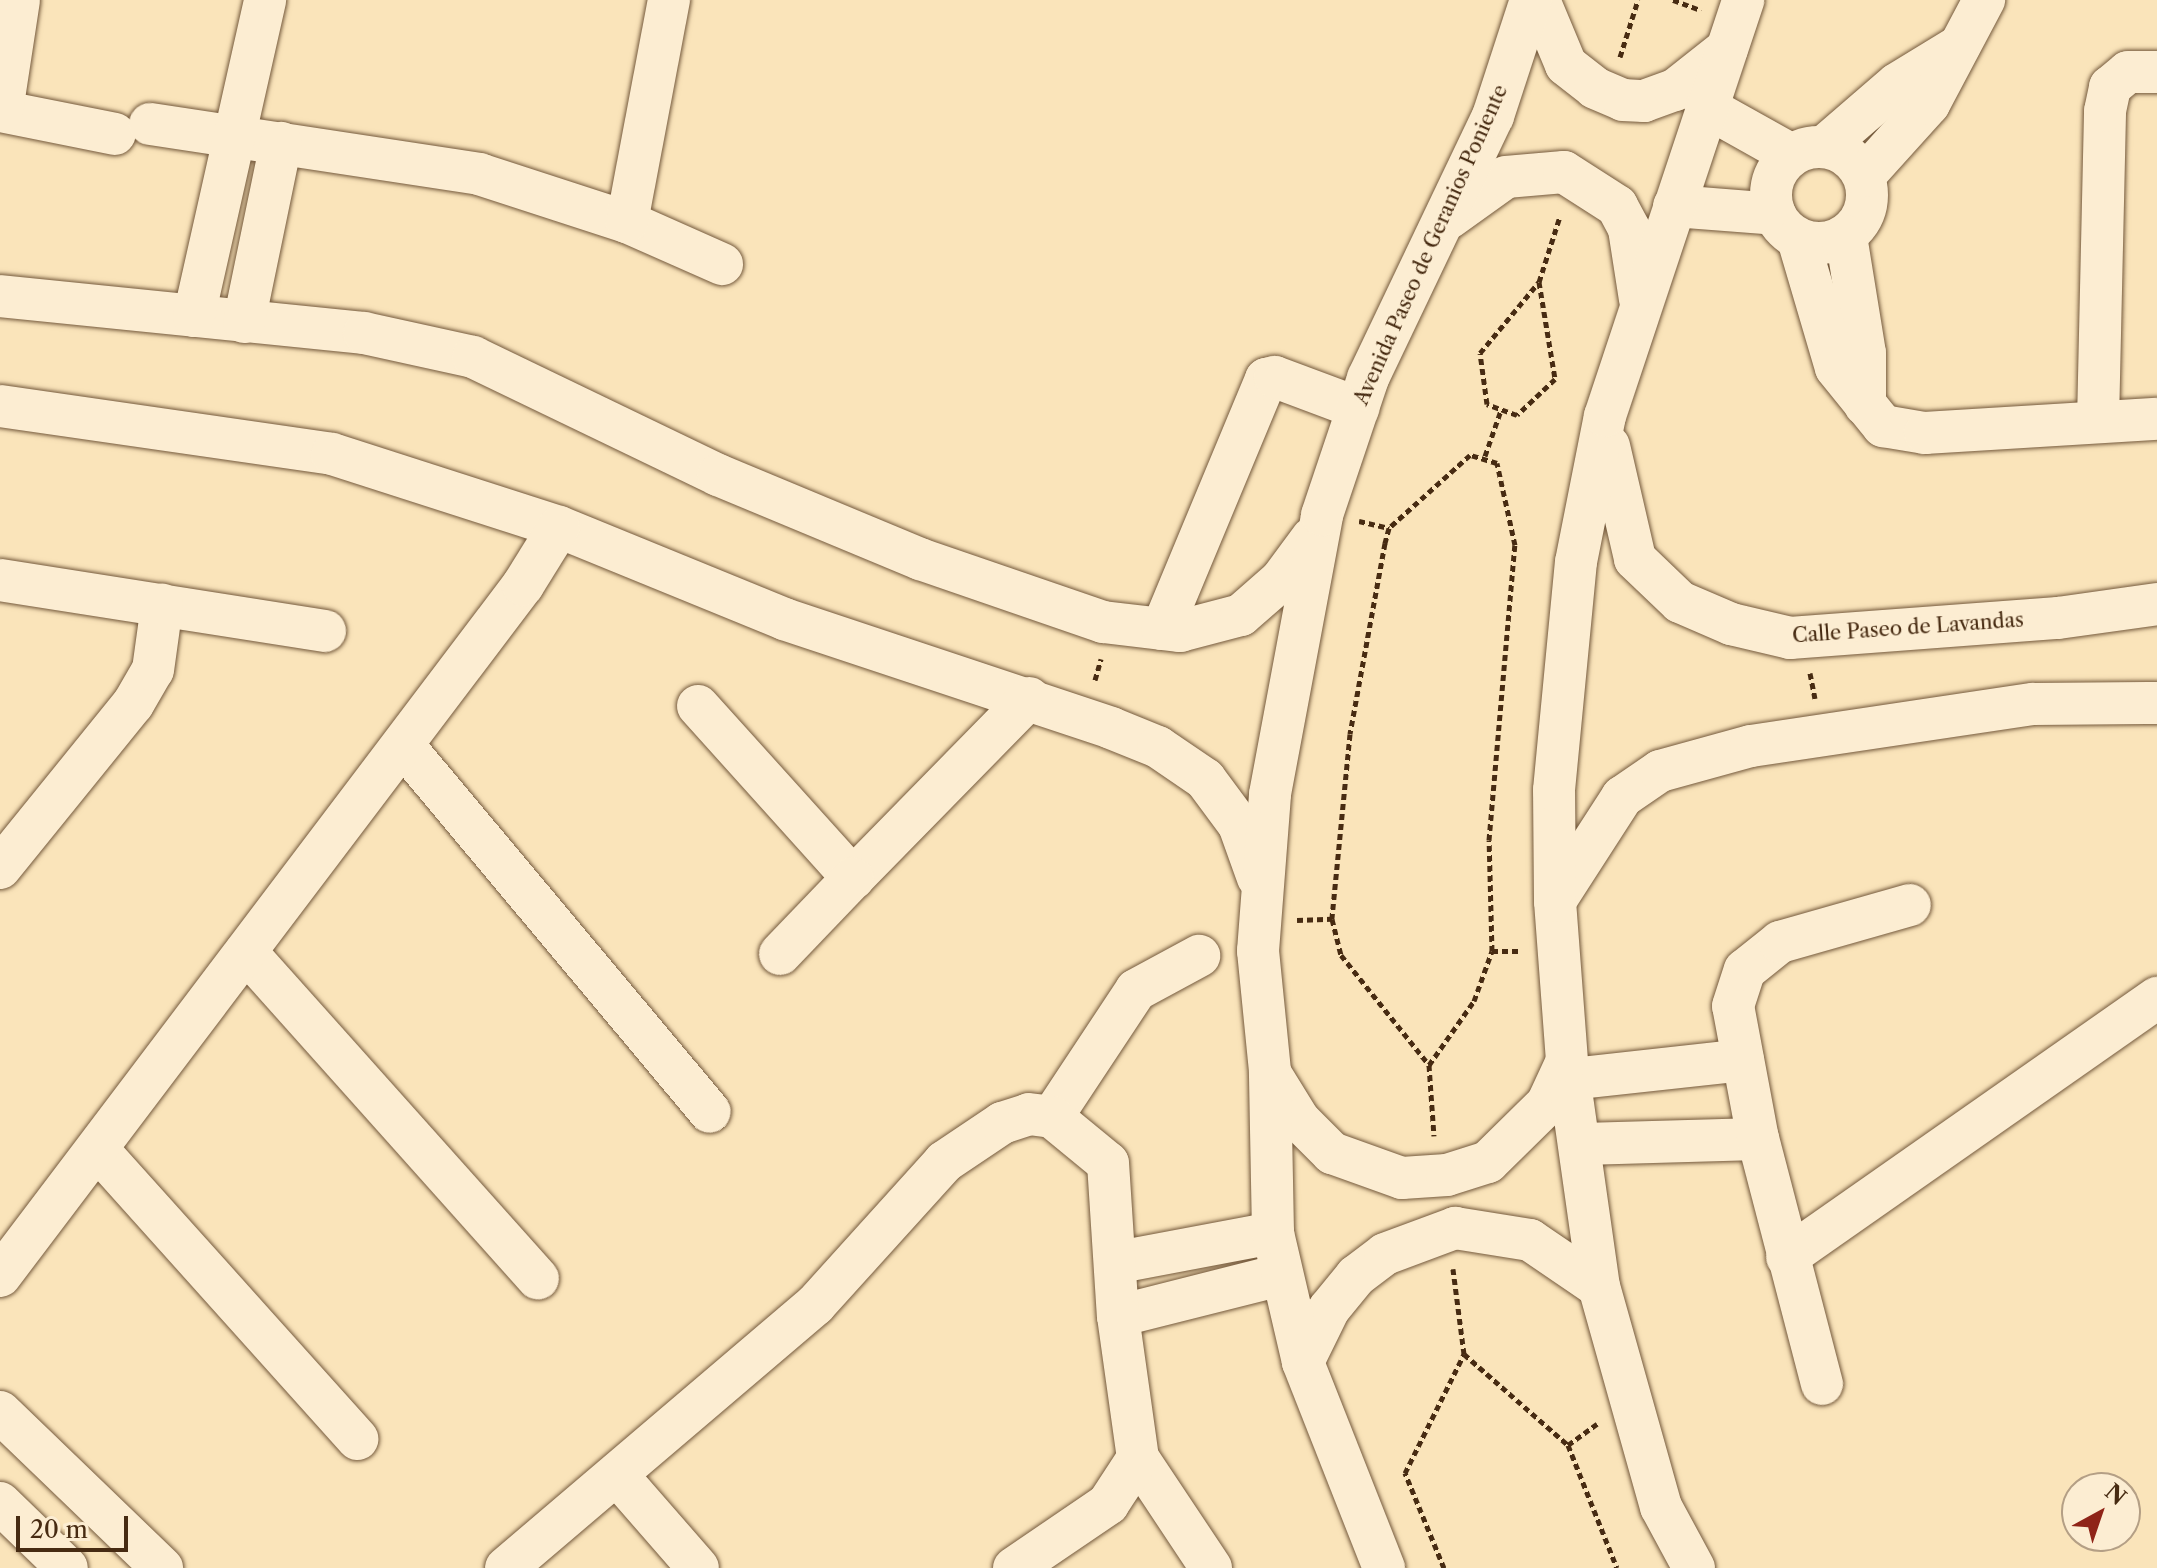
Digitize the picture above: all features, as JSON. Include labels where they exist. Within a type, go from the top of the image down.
[{"type":"street","points":[[19,0],[1,111],[132,129],[237,137],[479,174],[627,222],[722,264]]},
{"type":"street","points":[[194,316],[237,137],[265,0]]},
{"type":"street","points":[[627,222],[669,0]]},
{"type":"street","name":"Avenida Paseo de Geranios Poniente","points":[[1384,1568],[1303,1362],[1280,1275],[1273,1233],[1270,1071],[1258,951],[1270,794],[1318,531],[1358,408],[1493,116],[1531,0]]},
{"type":"street","points":[[1539,0],[1566,65],[1595,88],[1623,100],[1644,101],[1675,90],[1727,48]]},
{"type":"street","points":[[1694,1568],[1661,1507],[1599,1287],[1583,1144],[1569,1070],[1555,901],[1554,790],[1576,562],[1605,416],[1743,0]]},
{"type":"street","points":[[1864,176],[1929,104],[1964,43],[1984,0]]},
{"type":"street","points":[[1964,43],[1897,84],[1773,181],[1836,368],[1883,426],[1925,433],[2157,419]]},
{"type":"street","points":[[2098,422],[2105,111],[2110,87],[2128,72],[2157,72]]},
{"type":"street","points":[[1674,206],[1786,226],[1822,243],[1846,236],[1866,209],[1864,176],[1841,151],[1808,151],[1706,107]]},
{"type":"street","points":[[244,322],[281,143]]},
{"type":"street","points":[[1441,226],[1506,177],[1564,172],[1617,206],[1629,229],[1641,304]]},
{"type":"street","points":[[1846,236],[1865,353],[1865,405]]},
{"type":"street","points":[[0,296],[364,333],[473,357],[718,475],[920,559],[1111,623],[1180,631],[1241,615],[1281,580],[1318,531]]},
{"type":"street","points":[[1162,629],[1266,379],[1275,377],[1358,408]]},
{"type":"street","points":[[0,406],[332,454],[559,527],[784,619],[1029,698],[1158,747],[1205,779],[1239,825],[1263,890]]},
{"type":"street","name":"Calle Paseo de Lavandas","points":[[1605,416],[1619,510],[1635,559],[1680,602],[1731,624],[1804,637],[2058,618],[2157,604]]},
{"type":"street","points":[[0,1276],[99,1151],[523,585],[559,527]]},
{"type":"street","points":[[0,580],[325,631]]},
{"type":"street","points":[[0,868],[133,704],[153,670],[162,605]]},
{"type":"street","points":[[780,954],[1029,698]]},
{"type":"street","points":[[1555,901],[1622,797],[1660,771],[1751,746],[2033,704],[2157,703]]},
{"type":"street","points":[[698,706],[853,878]]},
{"type":"street","points":[[403,745],[710,1112]]},
{"type":"street","points":[[1822,1384],[1758,1139],[1733,1006],[1745,970],[1780,942],[1910,905]]},
{"type":"street","points":[[246,952],[538,1279]]},
{"type":"street","points":[[1052,1117],[1136,990],[1199,956]]},
{"type":"street","points":[[1787,1257],[2157,998]]},
{"type":"street","points":[[1569,1070],[1743,1060]]},
{"type":"street","points":[[1270,1071],[1299,1120],[1332,1153],[1402,1178],[1447,1175],[1488,1162],[1547,1104],[1569,1070]]},
{"type":"street","points":[[506,1568],[815,1305],[944,1162],[1002,1123],[1029,1114],[1052,1117],[1108,1163],[1119,1262],[1118,1316],[1138,1458],[1211,1568]]},
{"type":"street","points":[[1583,1144],[1758,1139]]},
{"type":"street","points":[[99,1151],[357,1439]]},
{"type":"street","points":[[1303,1362],[1329,1309],[1356,1276],[1385,1254],[1455,1228],[1530,1240],[1599,1287]]},
{"type":"street","points":[[1119,1262],[1273,1233]]},
{"type":"street","points":[[1118,1316],[1280,1275]]},
{"type":"street","points":[[0,1412],[162,1568]]},
{"type":"street","points":[[1014,1568],[1108,1504],[1138,1458]]},
{"type":"street","points":[[617,1475],[698,1568]]},
{"type":"street","points":[[0,1503],[67,1568]]},
{"type":"path","points":[[1539,282],[1555,379],[1523,414],[1501,410],[1487,404],[1480,353],[1539,282]]},
{"type":"path","points":[[1485,456],[1501,410]]},
{"type":"path","points":[[1470,455],[1485,456],[1497,463],[1515,545],[1489,840],[1492,951],[1474,1001],[1429,1065],[1341,955],[1332,919],[1340,825],[1350,734],[1389,528],[1470,455]]},
{"type":"path","points":[[1084,719],[1111,623]]},
{"type":"path","points":[[1804,637],[1822,735]]},
{"type":"path","points":[[1444,1568],[1405,1473],[1464,1354],[1568,1445],[1617,1568]]}]
